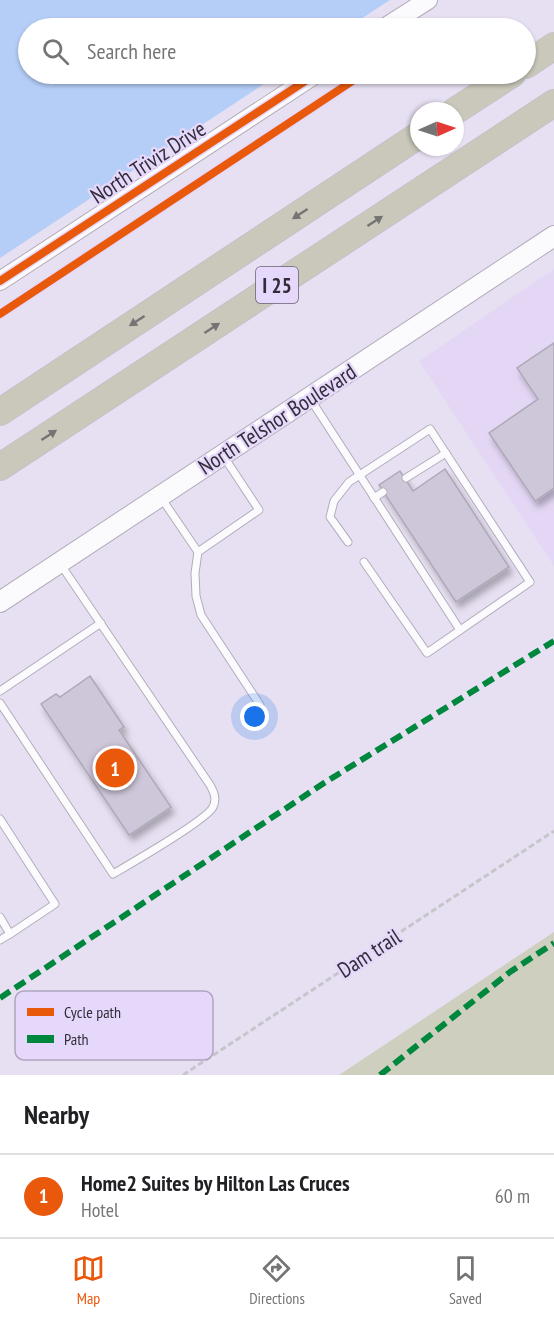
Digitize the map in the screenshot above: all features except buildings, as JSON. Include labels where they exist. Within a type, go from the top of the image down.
[{"type":"highway","points":[[536,58],[554,46]]},
{"type":"highway","points":[[464,105],[497,84]]},
{"type":"highway","name":"I 25","points":[[0,467],[554,103]]},
{"type":"highway","name":"I 25","points":[[0,412],[410,141]]},
{"type":"main road","name":"North Telshor Boulevard","points":[[0,602],[554,236]]},
{"type":"street","points":[[400,18],[428,0]]},
{"type":"street","name":"North Triviz Drive","points":[[0,281],[301,84]]},
{"type":"lane","points":[[309,398],[460,630]]},
{"type":"lane","points":[[348,542],[330,517],[334,501],[349,482],[430,429],[530,582],[427,653],[364,562]]},
{"type":"lane","points":[[406,478],[446,453]]},
{"type":"lane","points":[[198,552],[259,510],[223,455]]},
{"type":"lane","points":[[374,498],[383,492]]},
{"type":"lane","points":[[160,496],[198,552],[195,573],[196,596],[201,615],[260,705]]},
{"type":"lane","points":[[0,703],[113,874],[207,815],[212,809],[215,801],[210,785],[60,562]]},
{"type":"lane","points":[[0,692],[101,623]]},
{"type":"lane","points":[[0,819],[55,904],[0,940]]},
{"type":"lane","points":[[0,917],[10,934]]},
{"type":"shaded area","points":[[554,269],[554,566],[419,361]]},
{"type":"shaded area","points":[[554,932],[554,1075],[339,1075]]},
{"type":"water","points":[[0,0],[390,0],[362,18],[18,18],[18,84],[264,84],[0,258]]},
{"type":"marked path","points":[[0,998],[324,783],[554,641]]},
{"type":"marked path","points":[[380,1075],[510,972],[554,943]]},
{"type":"cycle path","points":[[0,281],[301,84]]},
{"type":"cycle path","points":[[0,314],[348,84]]},
{"type":"place","name":"Home2 Suites by Hilton Las Cruces","points":[[115,768]]}]
